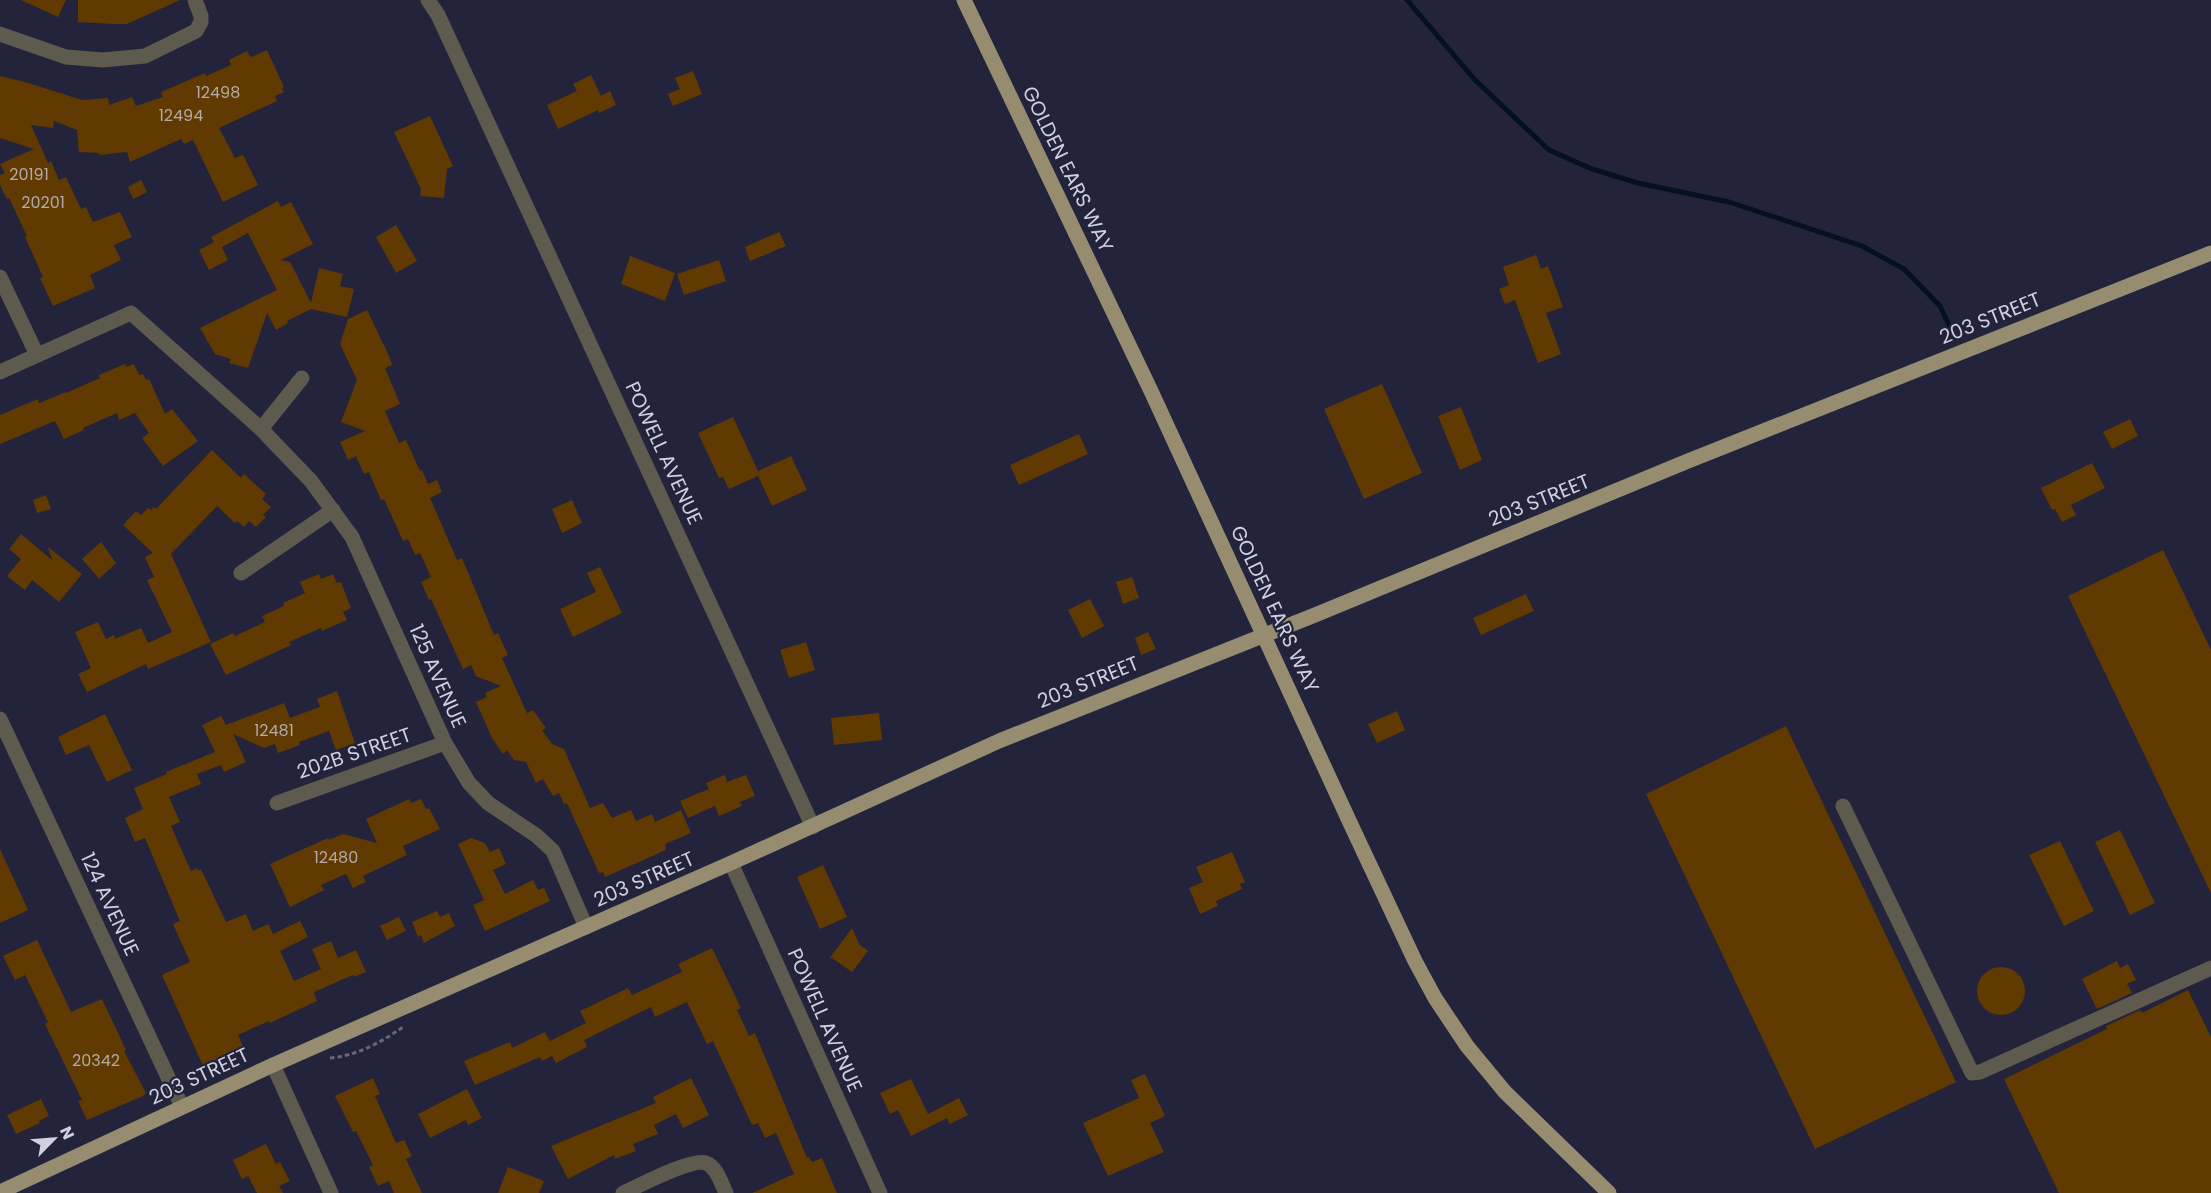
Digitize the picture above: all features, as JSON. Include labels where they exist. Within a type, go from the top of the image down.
[{"type":"main road","name":"GOLDEN EARS WAY","points":[[964,0],[1151,391],[1405,940],[1435,998],[1467,1046],[1504,1092],[1609,1193]]},
{"type":"main road","name":"203 STREET","points":[[0,1192],[273,1065],[813,827],[999,741],[1698,457],[2211,254]]},
{"type":"street","points":[[0,34],[66,57],[103,60],[146,56],[196,32],[201,22],[195,0]]},
{"type":"street","name":"POWELL AVENUE","points":[[428,0],[438,15],[813,827]]},
{"type":"street","points":[[0,277],[37,355],[0,372]]},
{"type":"street","name":"125 AVENUE","points":[[37,355],[131,313],[261,429],[311,482],[352,537],[446,743],[469,783],[488,803],[537,836],[553,851],[586,927]]},
{"type":"street","points":[[261,429],[302,378]]},
{"type":"street","points":[[241,573],[333,510]]},
{"type":"street","name":"124 AVENUE","points":[[0,719],[182,1107]]},
{"type":"street","name":"202B STREET","points":[[277,803],[446,743]]},
{"type":"street","points":[[1843,806],[1972,1073],[1980,1072],[2211,968]]},
{"type":"street","name":"POWELL AVENUE","points":[[731,863],[880,1193]]},
{"type":"street","points":[[273,1065],[331,1193]]},
{"type":"street","points":[[623,1193],[694,1161],[707,1163],[716,1172],[726,1193]]},
{"type":"building","points":[[21,0],[66,0],[58,17]]},
{"type":"building","points":[[78,0],[180,0],[127,24],[113,24],[78,22]]},
{"type":"building","points":[[267,50],[284,87],[282,88],[284,92],[275,96],[277,101],[219,128],[235,158],[243,155],[258,185],[223,202],[193,140],[184,144],[181,139],[130,162],[127,152],[100,155],[99,153],[79,152],[77,130],[54,121],[53,128],[31,125],[48,163],[51,161],[59,180],[66,177],[81,209],[86,207],[93,222],[120,212],[132,237],[114,245],[121,260],[90,275],[95,288],[53,306],[40,278],[43,277],[25,237],[27,236],[9,198],[7,199],[0,185],[0,175],[5,173],[0,164],[34,149],[0,138],[0,76],[82,100],[108,98],[109,105],[132,97],[136,106],[163,97],[161,92],[205,73],[206,76],[231,65],[229,60],[247,51],[251,57]]},
{"type":"building","points":[[693,71],[702,94],[673,106],[668,94],[680,89],[675,78]]},
{"type":"building","points":[[591,75],[601,96],[610,91],[616,105],[599,113],[598,110],[558,129],[547,105],[577,91],[573,84]]},
{"type":"building","points":[[430,116],[453,166],[447,169],[444,198],[420,196],[421,189],[394,132]]},
{"type":"building","points":[[141,180],[147,192],[133,199],[128,187]]},
{"type":"building","points":[[278,201],[281,207],[291,202],[313,244],[281,260],[290,262],[311,303],[319,268],[343,274],[340,286],[354,289],[347,317],[311,309],[287,321],[288,323],[276,330],[267,313],[248,368],[229,363],[231,359],[215,354],[200,328],[277,290],[248,233],[222,247],[228,260],[209,270],[199,250],[214,242],[211,237]]},
{"type":"building","points":[[396,225],[417,261],[396,273],[376,237]]},
{"type":"building","points":[[779,232],[786,246],[750,261],[745,247]]},
{"type":"building","points":[[1536,255],[1541,269],[1548,266],[1563,307],[1546,313],[1561,354],[1538,363],[1515,300],[1505,304],[1499,289],[1509,285],[1503,267]]},
{"type":"building","points":[[630,256],[675,273],[665,301],[621,284]]},
{"type":"building","points":[[719,260],[726,281],[684,295],[677,274]]},
{"type":"building","points":[[367,310],[389,356],[392,365],[385,368],[400,404],[385,411],[399,443],[406,440],[428,484],[437,480],[442,492],[430,498],[457,560],[462,558],[494,635],[498,633],[508,655],[502,658],[527,713],[533,710],[546,728],[542,730],[552,744],[564,749],[590,808],[603,803],[612,818],[631,810],[636,821],[652,814],[655,822],[681,810],[691,833],[665,844],[666,850],[605,877],[603,872],[599,873],[567,803],[564,804],[559,793],[553,796],[543,779],[536,783],[526,762],[514,760],[507,750],[503,754],[492,738],[476,702],[487,697],[485,693],[501,686],[476,676],[471,665],[463,669],[421,582],[431,577],[420,553],[415,555],[408,539],[403,541],[369,472],[364,474],[356,456],[348,460],[340,442],[365,431],[341,422],[357,380],[340,344],[348,319]]},
{"type":"building","points":[[125,364],[126,367],[134,364],[139,375],[143,374],[146,380],[149,379],[165,414],[172,409],[198,441],[163,466],[142,438],[149,433],[135,413],[119,420],[117,413],[64,439],[55,421],[0,444],[0,415],[38,399],[39,403],[66,393]]},
{"type":"building","points":[[1382,384],[1422,473],[1364,499],[1324,409]]},
{"type":"building","points":[[1461,407],[1482,460],[1460,470],[1438,416]]},
{"type":"building","points":[[733,417],[758,471],[791,456],[807,490],[772,506],[758,476],[729,489],[723,477],[719,478],[698,433]]},
{"type":"building","points":[[2130,419],[2138,436],[2112,449],[2103,432]]},
{"type":"building","points":[[1079,434],[1088,454],[1019,485],[1010,465]]},
{"type":"building","points":[[212,450],[241,478],[244,474],[266,494],[262,499],[271,507],[263,515],[266,517],[256,527],[249,521],[244,527],[237,521],[235,523],[217,506],[171,554],[211,642],[148,669],[146,664],[87,692],[78,674],[91,668],[75,632],[98,622],[106,639],[114,635],[115,639],[141,628],[148,643],[172,632],[147,580],[154,577],[145,557],[153,553],[123,525],[136,511],[141,515],[148,508],[156,509]]},
{"type":"building","points":[[2092,463],[2105,488],[2071,505],[2076,515],[2062,522],[2055,509],[2052,510],[2041,488]]},
{"type":"building","points":[[46,495],[51,509],[37,513],[33,500]]},
{"type":"building","points":[[572,500],[582,523],[562,533],[552,509]]},
{"type":"building","points":[[21,534],[52,560],[48,547],[82,574],[59,602],[32,580],[25,590],[7,576],[21,559],[9,549]]},
{"type":"building","points":[[101,542],[116,563],[99,579],[82,559]]},
{"type":"building","points":[[2163,550],[2211,650],[2211,893],[2068,596]]},
{"type":"building","points":[[600,567],[622,613],[573,637],[560,609],[596,592],[587,573]]},
{"type":"building","points":[[319,574],[321,579],[333,574],[337,583],[341,582],[351,608],[343,612],[347,620],[289,642],[291,645],[226,675],[210,644],[233,633],[235,636],[265,622],[262,616],[305,593],[300,582]]},
{"type":"building","points":[[1132,577],[1139,598],[1123,604],[1116,582]]},
{"type":"building","points":[[1526,594],[1534,611],[1481,635],[1473,618]]},
{"type":"building","points":[[1090,599],[1104,626],[1082,638],[1068,610]]},
{"type":"building","points":[[1148,632],[1156,649],[1141,655],[1135,638]]},
{"type":"building","points":[[806,642],[815,670],[789,678],[780,650]]},
{"type":"building","points":[[337,691],[355,743],[336,750],[329,731],[278,753],[275,744],[264,748],[233,734],[246,762],[224,772],[221,765],[197,774],[201,784],[169,797],[180,822],[171,826],[191,871],[201,869],[226,922],[246,914],[253,931],[268,924],[273,934],[300,921],[308,937],[280,951],[294,981],[321,969],[312,949],[331,941],[338,958],[356,950],[366,972],[354,977],[353,975],[314,992],[317,1001],[238,1035],[243,1047],[241,1050],[204,1068],[162,975],[190,962],[173,924],[180,921],[145,838],[135,842],[125,818],[143,809],[134,788],[215,752],[202,725],[221,716],[226,725],[284,703],[290,718],[320,707],[317,699]]},
{"type":"building","points":[[1397,711],[1405,730],[1377,743],[1368,724]]},
{"type":"building","points":[[879,713],[882,740],[834,745],[831,718]]},
{"type":"building","points":[[105,714],[132,770],[107,782],[89,745],[66,755],[58,737]]},
{"type":"building","points":[[1786,726],[1956,1082],[1815,1149],[1646,794]]},
{"type":"building","points":[[725,775],[727,782],[746,775],[755,796],[740,802],[742,806],[719,816],[715,806],[688,818],[680,801],[709,789],[706,783]]},
{"type":"building","points":[[409,799],[411,803],[421,799],[426,809],[429,808],[440,829],[403,846],[407,855],[363,876],[366,882],[353,888],[346,874],[321,885],[324,890],[290,907],[270,864],[328,838],[329,840],[343,834],[377,843],[366,819]]},
{"type":"building","points":[[2120,830],[2155,903],[2130,915],[2095,842]]},
{"type":"building","points":[[471,838],[485,843],[490,852],[499,848],[506,864],[493,870],[505,894],[533,880],[538,890],[544,888],[550,901],[485,931],[473,905],[484,900],[458,844]]},
{"type":"building","points":[[2060,841],[2094,911],[2064,926],[2029,855]]},
{"type":"building","points":[[0,849],[28,910],[0,923]]},
{"type":"building","points":[[1232,852],[1245,882],[1240,884],[1242,889],[1216,901],[1218,906],[1200,914],[1189,888],[1203,882],[1196,867]]},
{"type":"building","points":[[823,865],[847,917],[820,929],[797,877]]},
{"type":"building","points":[[437,911],[440,917],[449,913],[455,926],[424,943],[421,935],[418,937],[412,922]]},
{"type":"building","points":[[399,917],[406,931],[387,940],[380,926]]},
{"type":"building","points":[[852,928],[859,944],[868,951],[852,972],[832,958],[829,959]]},
{"type":"building","points":[[37,940],[71,1012],[102,999],[126,1050],[124,1051],[146,1093],[143,1096],[87,1120],[78,1101],[82,1100],[45,1024],[48,1022],[25,975],[15,980],[3,956]]},
{"type":"building","points":[[712,948],[741,1008],[737,1010],[749,1036],[755,1033],[807,1158],[809,1157],[812,1162],[822,1158],[837,1193],[752,1193],[794,1174],[776,1133],[765,1138],[758,1123],[752,1125],[713,1041],[707,1044],[687,1002],[655,1017],[651,1007],[584,1040],[587,1047],[556,1063],[552,1056],[542,1061],[540,1057],[475,1085],[464,1061],[510,1042],[512,1048],[545,1032],[550,1041],[586,1023],[580,1011],[628,988],[632,995],[682,972],[678,964]]},
{"type":"building","points":[[2117,961],[2120,968],[2128,964],[2136,980],[2127,984],[2132,993],[2097,1009],[2082,979]]},
{"type":"building","points":[[1996,967],[2006,967],[2018,974],[2025,986],[2025,996],[2018,1008],[2006,1015],[1996,1015],[1981,1004],[1977,996],[1977,986],[1988,971]]},
{"type":"building","points":[[2188,990],[2211,1037],[2211,1193],[2059,1193],[2004,1079],[2107,1029],[2106,1026],[2140,1010],[2142,1013]]},
{"type":"building","points":[[1145,1074],[1165,1116],[1150,1123],[1164,1152],[1108,1176],[1083,1123],[1139,1098],[1131,1080]]},
{"type":"building","points":[[373,1078],[380,1094],[375,1096],[396,1143],[404,1140],[412,1156],[406,1159],[422,1193],[394,1193],[389,1181],[378,1186],[369,1167],[373,1165],[335,1096]]},
{"type":"building","points":[[691,1078],[709,1115],[683,1128],[676,1114],[654,1125],[658,1134],[633,1144],[636,1151],[615,1159],[614,1155],[568,1179],[551,1146],[656,1103],[653,1097]]},
{"type":"building","points":[[911,1079],[928,1114],[959,1098],[968,1115],[950,1124],[947,1118],[911,1136],[898,1110],[890,1114],[880,1093]]},
{"type":"building","points":[[467,1089],[482,1118],[468,1125],[466,1120],[430,1138],[418,1114]]},
{"type":"building","points":[[41,1099],[49,1116],[39,1121],[40,1123],[16,1134],[7,1115]]},
{"type":"building","points":[[266,1144],[276,1164],[280,1162],[290,1181],[279,1186],[283,1193],[257,1193],[248,1176],[242,1179],[233,1160]]},
{"type":"building","points":[[508,1167],[544,1181],[539,1193],[498,1193]]},
{"type":"waterway","points":[[1407,0],[1475,80],[1549,150],[1592,169],[1638,183],[1729,202],[1862,246],[1904,269],[1940,306],[1955,338]]}]
